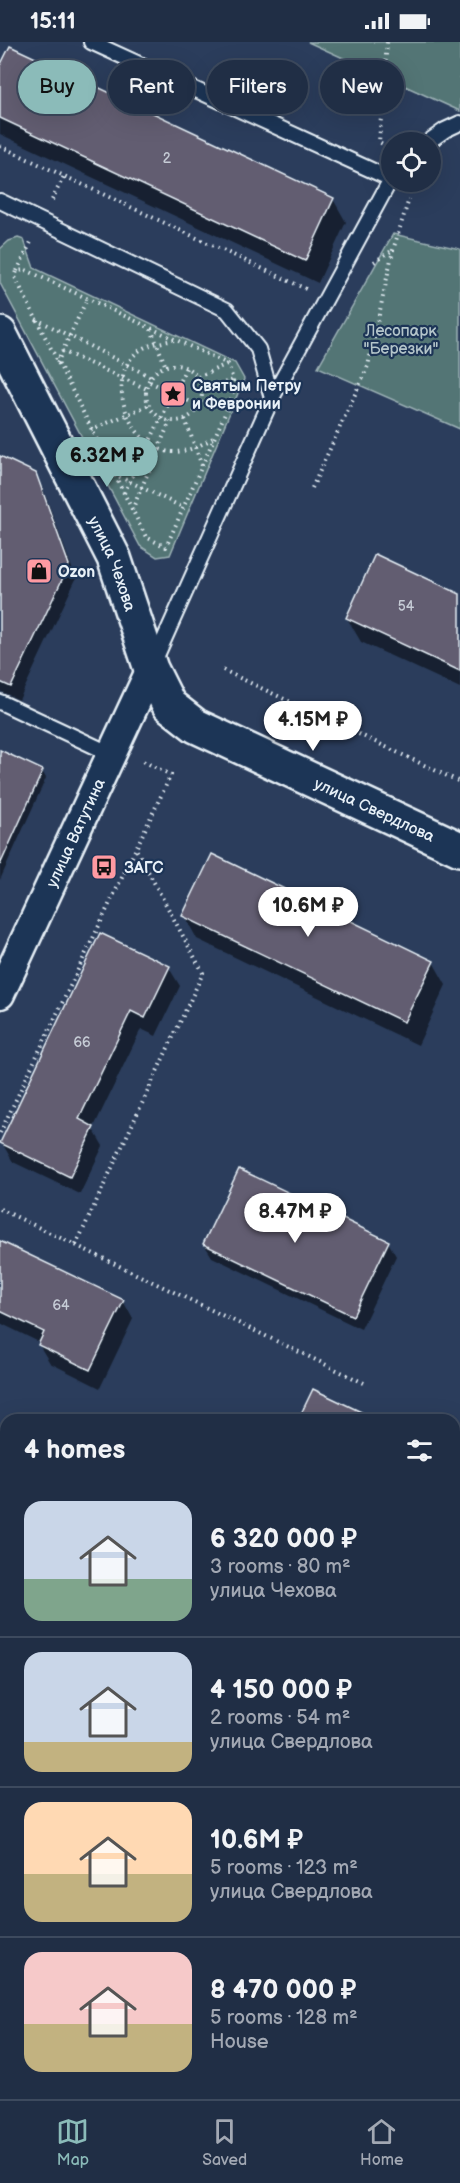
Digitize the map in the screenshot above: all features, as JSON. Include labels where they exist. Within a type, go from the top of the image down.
[{"type":"street","name":"улица Чехова","points":[[0,334],[114,558],[151,669]]},
{"type":"street","name":"улица Ватутина","points":[[0,994],[8,957],[111,754],[151,669]]},
{"type":"street","name":"улица Свердлова","points":[[151,669],[169,705],[196,726],[460,849]]},
{"type":"lane","points":[[91,42],[381,173]]},
{"type":"lane","points":[[441,133],[460,123]]},
{"type":"lane","points":[[151,669],[272,398],[384,192]]},
{"type":"lane","points":[[0,201],[227,310],[258,349],[272,398]]},
{"type":"lane","points":[[0,702],[111,754]]},
{"type":"path","points":[[381,143],[379,142],[387,42]]},
{"type":"path","points":[[0,146],[321,296],[393,250]]},
{"type":"path","points":[[312,488],[368,366],[393,250],[411,193]]},
{"type":"path","points":[[17,270],[26,270],[87,298],[228,364],[233,380],[232,398],[166,547],[146,537],[35,319],[15,277],[17,270]]},
{"type":"path","points":[[57,363],[87,298]]},
{"type":"path","points":[[35,319],[127,365],[173,394],[199,406]]},
{"type":"path","points":[[152,329],[166,367]]},
{"type":"path","points":[[175,339],[139,351],[127,365],[121,396],[126,415],[133,427],[149,443],[175,452],[196,448],[215,437]]},
{"type":"path","points":[[62,351],[147,389]]},
{"type":"path","points":[[198,377],[228,364]]},
{"type":"path","points":[[174,365],[186,368],[198,377],[202,391],[199,406],[185,419],[170,421],[161,418],[149,405],[147,389],[150,380],[157,371],[166,367],[174,365]]},
{"type":"path","points":[[123,493],[186,368]]},
{"type":"path","points":[[202,391],[233,380]]},
{"type":"path","points":[[91,430],[149,405]]},
{"type":"path","points":[[185,419],[202,466]]},
{"type":"path","points":[[132,510],[170,421]]},
{"type":"path","points":[[113,474],[184,507]]},
{"type":"path","points":[[223,670],[460,782]]},
{"type":"path","points":[[0,1133],[171,774]]},
{"type":"path","points":[[76,1245],[203,973],[136,849]]},
{"type":"path","points":[[0,1209],[363,1383]]},
{"type":"green space","points":[[308,42],[460,42],[460,111],[404,86],[404,60],[348,60]]},
{"type":"green space","name":"Лесопарк \"Березки\"","points":[[393,234],[460,249],[460,429],[318,367]]},
{"type":"green space","points":[[18,238],[24,240],[34,268],[235,363],[244,379],[170,555],[157,557],[140,546],[0,283],[0,249],[9,241]]},
{"type":"building","points":[[10,46],[40,60],[18,60],[18,114],[96,114],[96,86],[108,92],[108,114],[155,114],[334,198],[305,261],[0,118],[0,66]]},
{"type":"building","points":[[0,456],[36,473],[69,565],[11,687],[0,682]]},
{"type":"building","points":[[375,554],[460,594],[460,671],[346,618]]},
{"type":"building","points":[[0,750],[43,770],[0,865]]},
{"type":"building","points":[[212,854],[434,961],[404,1022],[182,916]]},
{"type":"building","points":[[100,933],[170,966],[145,1018],[131,1011],[79,1119],[94,1127],[70,1177],[0,1143]]},
{"type":"building","points":[[239,1169],[296,1196],[289,1212],[332,1232],[339,1217],[389,1241],[353,1316],[203,1244]]},
{"type":"building","points":[[0,1241],[124,1300],[90,1370],[38,1345],[44,1332],[0,1311]]},
{"type":"building","points":[[313,1389],[365,1414],[301,1414]]},
{"type":"place","name":"Святым Петру и Февронии","points":[[173,394]]},
{"type":"place","name":"Ozon","points":[[39,571]]},
{"type":"place","name":"ЗАГС","points":[[104,867]]}]
